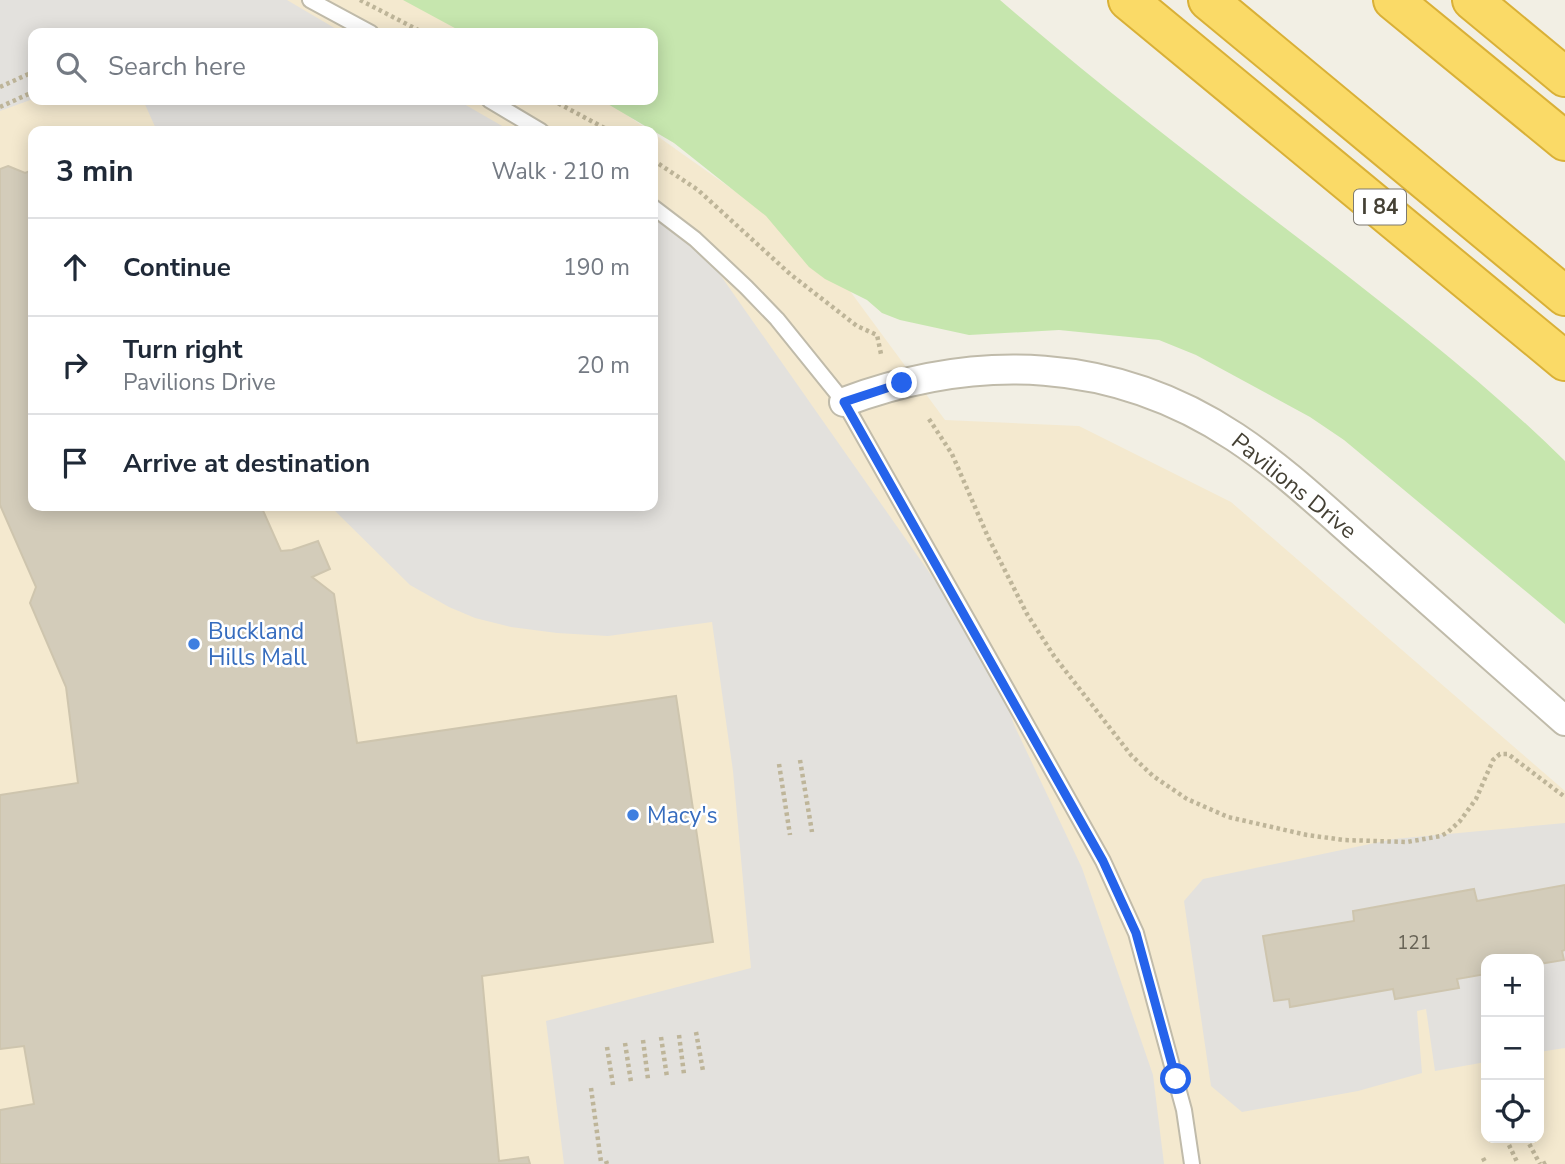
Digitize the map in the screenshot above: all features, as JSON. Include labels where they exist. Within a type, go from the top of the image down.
[{"type":"highway","name":"I 84","points":[[1128,0],[1565,361]]},
{"type":"highway","points":[[1208,0],[1565,296]]},
{"type":"highway","points":[[1393,0],[1565,141]]},
{"type":"highway","points":[[1472,0],[1565,76]]},
{"type":"highway","points":[[1480,0],[1565,55]]},
{"type":"highway","points":[[1511,316],[1565,385]]},
{"type":"street","name":"Pavilions Drive","points":[[844,402],[918,379],[996,368],[1078,375],[1121,385],[1167,401],[1219,427],[1274,465],[1565,721]]},
{"type":"lane","points":[[310,0],[362,28]]},
{"type":"lane","points":[[497,105],[533,126]]},
{"type":"lane","points":[[658,210],[695,239],[777,319],[844,402],[1103,861],[1136,933],[1184,1110],[1192,1164]]},
{"type":"path","points":[[360,0],[414,28]]},
{"type":"path","points":[[0,88],[28,74]]},
{"type":"path","points":[[0,107],[28,94]]},
{"type":"path","points":[[561,105],[601,126]]},
{"type":"path","points":[[658,163],[698,190],[790,274],[857,326],[877,335],[881,354]]},
{"type":"path","points":[[929,419],[952,454],[988,537],[1027,614],[1054,656],[1131,755],[1153,776],[1188,799],[1228,817],[1307,835],[1384,843],[1407,842],[1441,836],[1448,832],[1460,821],[1475,799],[1493,760],[1500,754],[1508,754],[1565,797]]},
{"type":"path","points":[[800,760],[812,832]]},
{"type":"path","points":[[779,764],[790,835]]},
{"type":"path","points":[[696,1032],[702,1071]]},
{"type":"path","points":[[679,1035],[684,1074]]},
{"type":"path","points":[[662,1037],[667,1077]]},
{"type":"path","points":[[643,1040],[648,1079]]},
{"type":"path","points":[[625,1043],[631,1082]]},
{"type":"path","points":[[607,1047],[613,1085]]},
{"type":"path","points":[[591,1088],[605,1162]]},
{"type":"path","points":[[1530,1143],[1544,1163]]},
{"type":"path","points":[[1509,1145],[1518,1164]]},
{"type":"shaded area","points":[[0,0],[426,0],[477,28],[28,28],[28,105],[612,105],[643,126],[28,126],[28,511],[658,511],[658,137],[822,253],[945,420],[1079,426],[1231,502],[1565,791],[1565,1164],[0,1164]]},
{"type":"shaded area","points":[[0,0],[287,0],[335,28],[28,28],[28,101],[0,111]]},
{"type":"shaded area","points":[[145,105],[466,105],[502,126],[155,126]]},
{"type":"shaded area","points":[[658,217],[695,239],[988,656],[1015,727],[1082,868],[1153,1075],[1164,1164],[564,1164],[546,1021],[751,968],[733,771],[712,622],[608,636],[557,633],[511,627],[475,618],[410,585],[335,511],[658,511]]},
{"type":"shaded area","points":[[1565,823],[1565,1048],[1544,1051],[1544,954],[1481,954],[1481,1063],[1435,1071],[1426,1009],[1417,1011],[1422,1073],[1358,1091],[1242,1112],[1211,1086],[1184,901],[1203,879],[1394,839]]},
{"type":"green space","points":[[403,0],[1000,0],[1120,100],[1419,332],[1479,382],[1565,461],[1565,624],[1344,440],[1310,417],[1196,355],[1159,340],[1059,330],[969,335],[900,320],[882,313],[867,300],[825,279],[809,267],[766,216],[674,143],[658,134],[658,126],[645,126],[609,105],[658,105],[658,28],[455,28]]},
{"type":"building","name":"Buckland Hills Mall","points":[[8,166],[28,172],[28,511],[263,511],[281,551],[318,541],[330,569],[312,577],[334,594],[357,743],[676,696],[713,942],[482,976],[499,1161],[528,1157],[530,1164],[0,1164],[0,1110],[34,1104],[24,1046],[0,1049],[0,795],[78,783],[66,687],[30,603],[36,587],[0,505],[0,169]]},
{"type":"building","points":[[1565,885],[1565,950],[1562,951],[1564,960],[1544,963],[1544,954],[1481,954],[1481,975],[1457,979],[1459,988],[1395,999],[1393,989],[1290,1007],[1289,999],[1274,1001],[1263,936],[1354,921],[1353,911],[1474,889],[1477,901]]},
{"type":"place","name":"Buckland Hills Mall","points":[[194,644]]},
{"type":"place","name":"Macy's","points":[[633,815]]},
{"type":"route","points":[[902,383],[844,402],[1103,861],[1136,933],[1176,1079]]}]
